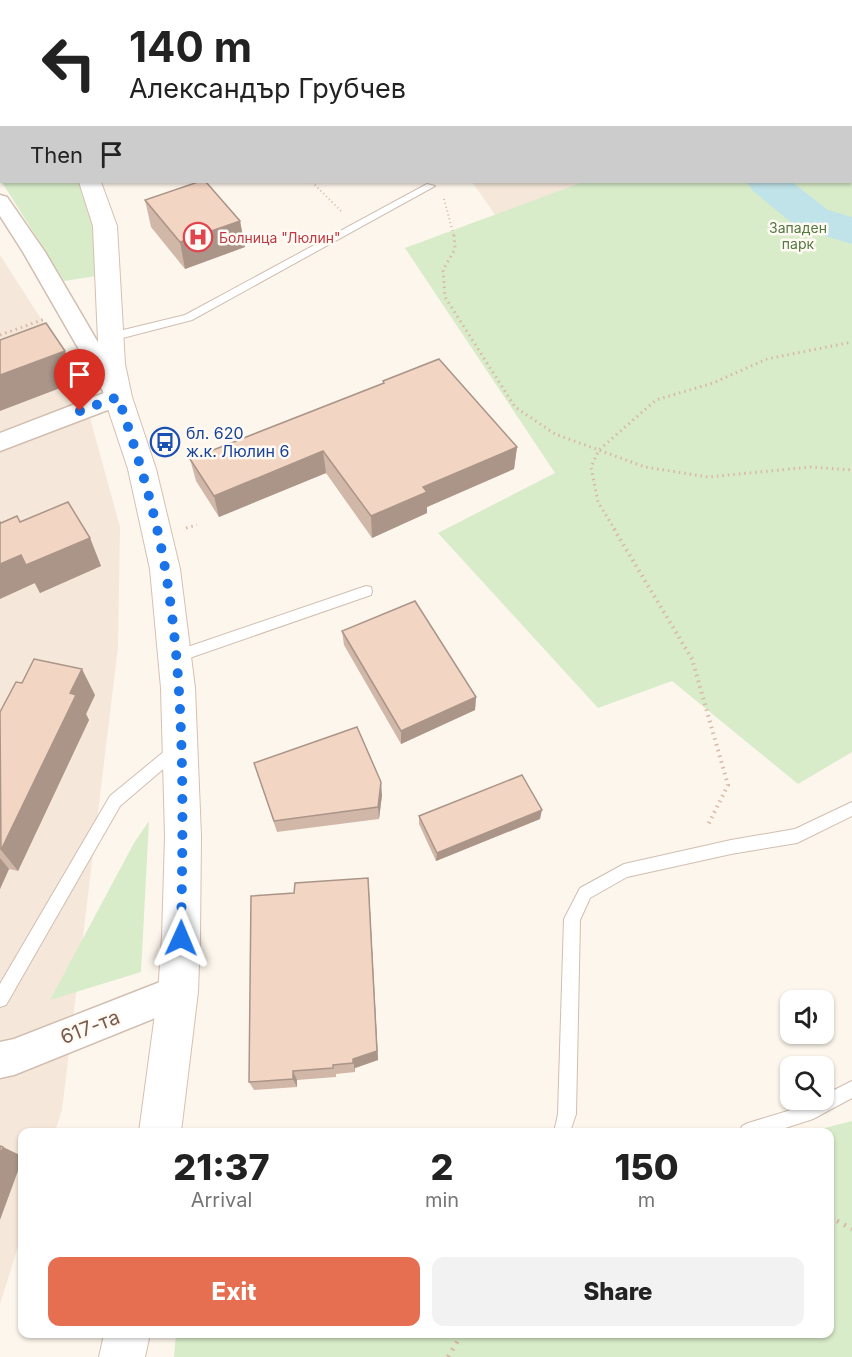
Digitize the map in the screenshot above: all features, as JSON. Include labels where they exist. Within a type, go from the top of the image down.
[{"type":"main road","points":[[90,183],[105,226],[112,364],[118,397],[142,469],[158,535],[165,569],[175,657],[181,746],[183,836],[178,992],[161,1128]]},
{"type":"main road","points":[[122,1357],[126,1338]]},
{"type":"street","points":[[0,201],[34,252],[118,397],[0,442]]},
{"type":"street","name":"617-та","points":[[0,1060],[178,992]]},
{"type":"lane","points":[[111,337],[188,318],[430,186]]},
{"type":"lane","points":[[175,657],[366,591]]},
{"type":"lane","points":[[0,999],[115,801],[181,746]]},
{"type":"lane","points":[[563,1128],[567,1114],[572,919],[585,893],[624,871],[694,855],[797,836],[852,809]]},
{"type":"lane","points":[[760,1128],[807,1113],[852,1089]]},
{"type":"path","points":[[313,183],[356,226]]},
{"type":"path","points":[[442,192],[454,232],[455,249],[443,270],[445,297],[515,407],[555,434],[645,467],[708,477],[811,467],[852,470]]},
{"type":"path","points":[[0,334],[68,311]]},
{"type":"path","points":[[694,855],[728,785],[692,659],[598,502],[591,467],[599,450],[656,400],[713,383],[767,359],[852,342]]},
{"type":"path","points":[[834,1219],[852,1229]]},
{"type":"path","points":[[448,1357],[460,1338]]},
{"type":"shaded area","points":[[473,183],[580,183],[496,216]]},
{"type":"shaded area","points":[[0,255],[79,378],[120,527],[118,647],[62,1110],[56,1128],[18,1128],[18,1247],[0,1304]]},
{"type":"green space","points":[[3,183],[79,183],[95,227],[96,276],[64,281]]},
{"type":"green space","name":"Западен парк","points":[[580,183],[852,183],[852,752],[798,784],[672,681],[598,708],[438,533],[555,473],[405,248]]},
{"type":"green space","points":[[149,821],[141,972],[50,1000],[134,843]]},
{"type":"green space","points":[[852,1121],[852,1357],[174,1357],[176,1338],[834,1338],[834,1128],[825,1128]]},
{"type":"building","points":[[195,183],[207,183],[240,221],[180,242],[145,200]]},
{"type":"building","points":[[46,323],[65,351],[0,375],[0,340]]},
{"type":"building","points":[[439,359],[517,447],[423,487],[427,492],[371,516],[323,451],[214,496],[190,459],[384,383],[383,381]]},
{"type":"building","points":[[68,502],[90,538],[26,565],[21,555],[0,564],[0,522],[17,516],[20,522]]},
{"type":"building","points":[[415,601],[476,697],[401,731],[342,631]]},
{"type":"building","points":[[34,659],[82,669],[70,693],[76,695],[1,850],[0,712],[16,682],[22,683]]},
{"type":"building","points":[[357,727],[381,782],[378,807],[274,821],[254,763]]},
{"type":"building","points":[[522,775],[542,810],[437,853],[419,816]]},
{"type":"building","points":[[368,878],[377,1051],[353,1059],[353,1063],[333,1065],[333,1068],[293,1071],[293,1079],[249,1082],[251,896],[294,893],[295,883]]},
{"type":"waterway","points":[[768,183],[813,219],[852,231]]},
{"type":"place","name":"Болница \"Люлин\"","points":[[198,237]]},
{"type":"place","name":"бл. 620 ж.к. Люлин 6","points":[[165,442]]},
{"type":"route","points":[[80,411],[118,397],[142,469],[165,569],[178,688],[181,746],[183,836],[181,938]]}]
